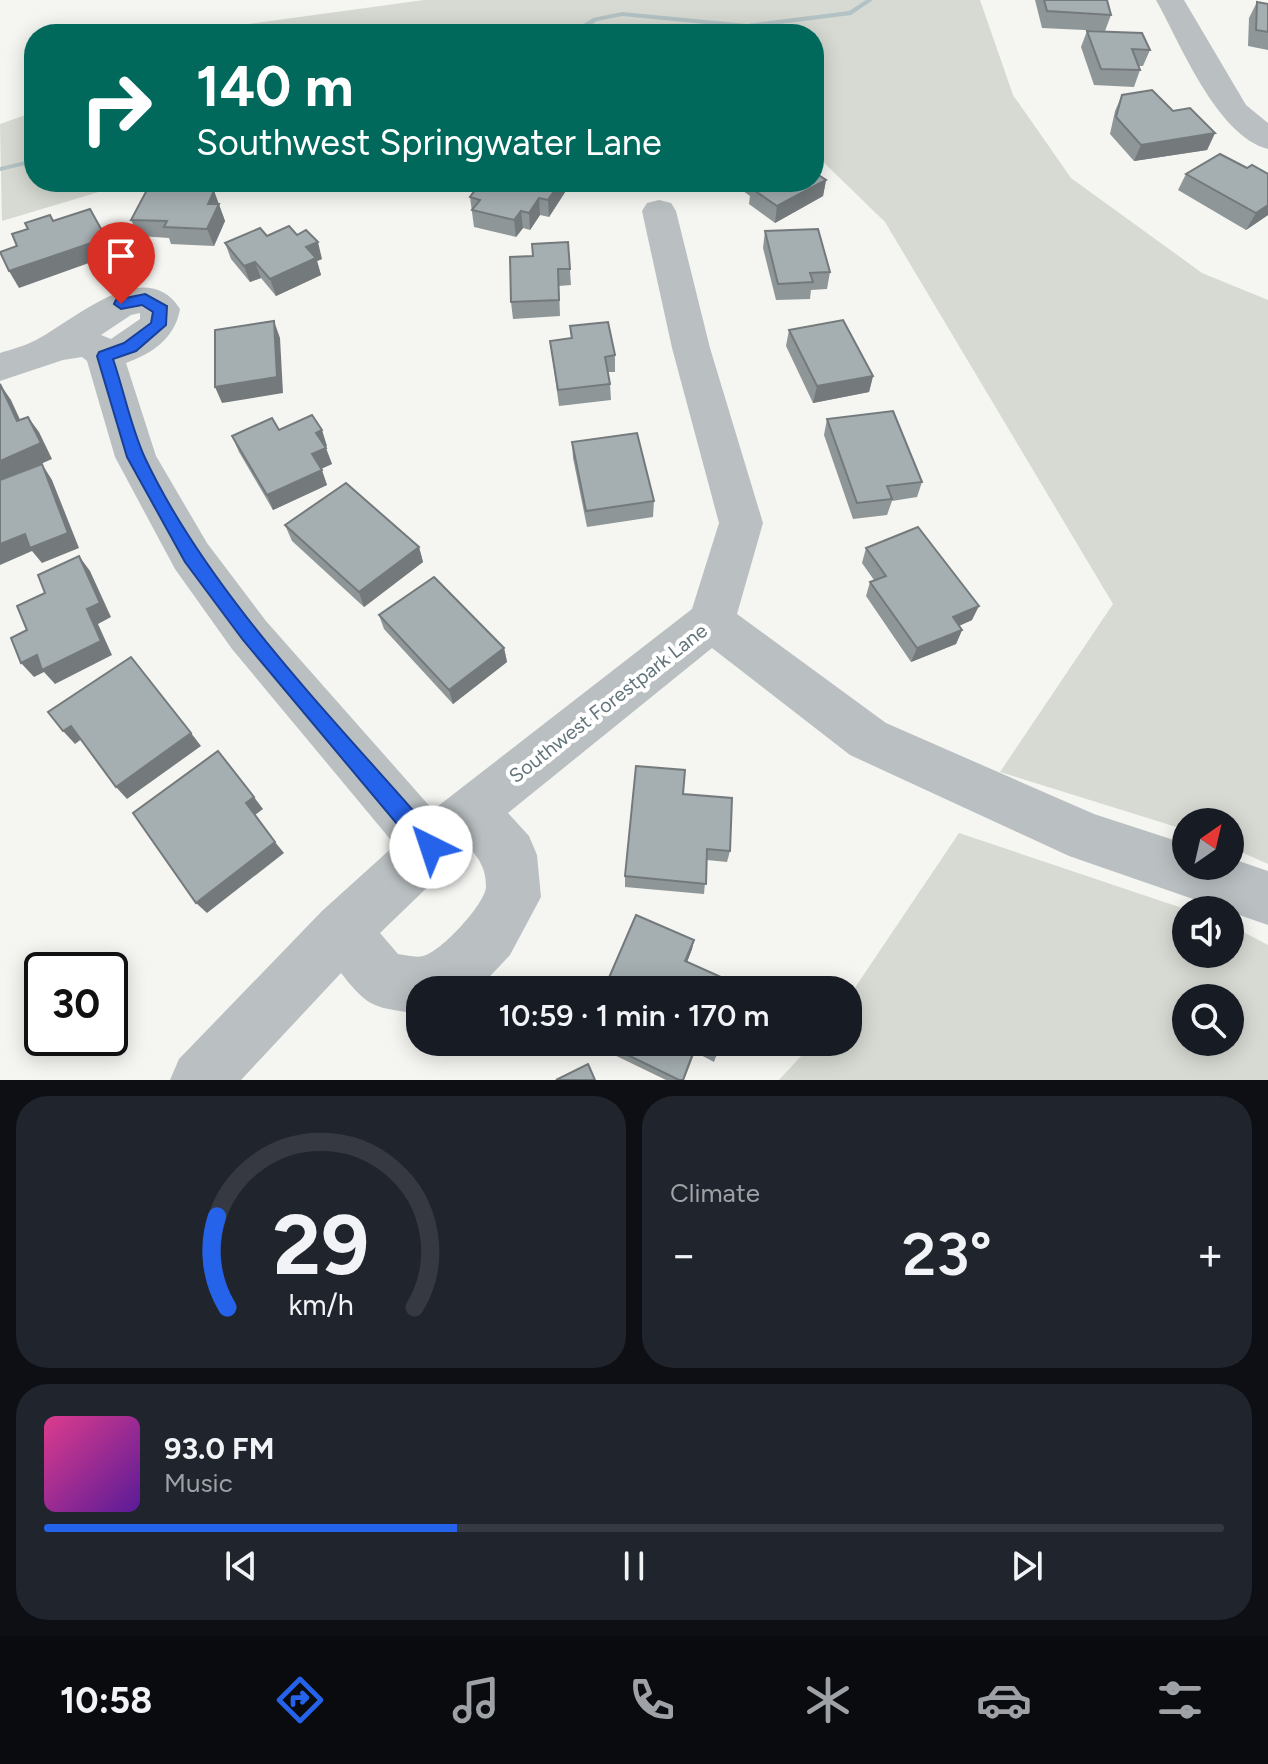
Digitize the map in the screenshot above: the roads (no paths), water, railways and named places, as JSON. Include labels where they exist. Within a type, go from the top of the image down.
[{"type":"street","points":[[1170,0],[1234,111],[1268,139]]},
{"type":"street","name":"Southwest Forestpark Lane","points":[[200,1080],[342,931],[471,810],[712,621],[741,523],[691,348],[659,211]]},
{"type":"street","points":[[49,350],[121,304],[145,300],[161,309],[158,325],[130,347],[105,356]]},
{"type":"street","points":[[0,367],[80,342],[98,347],[105,356],[136,457],[191,556],[249,635],[431,847]]},
{"type":"street","points":[[712,621],[868,739],[1088,838],[1268,898]]},
{"type":"street","points":[[342,931],[383,980],[424,986],[458,969],[490,935],[514,897],[510,855],[471,810]]},
{"type":"waterway","points":[[763,24],[851,13],[870,0]]},
{"type":"waterway","points":[[587,24],[595,19],[622,14],[726,24]]},
{"type":"waterway","points":[[0,169],[24,163]]}]
